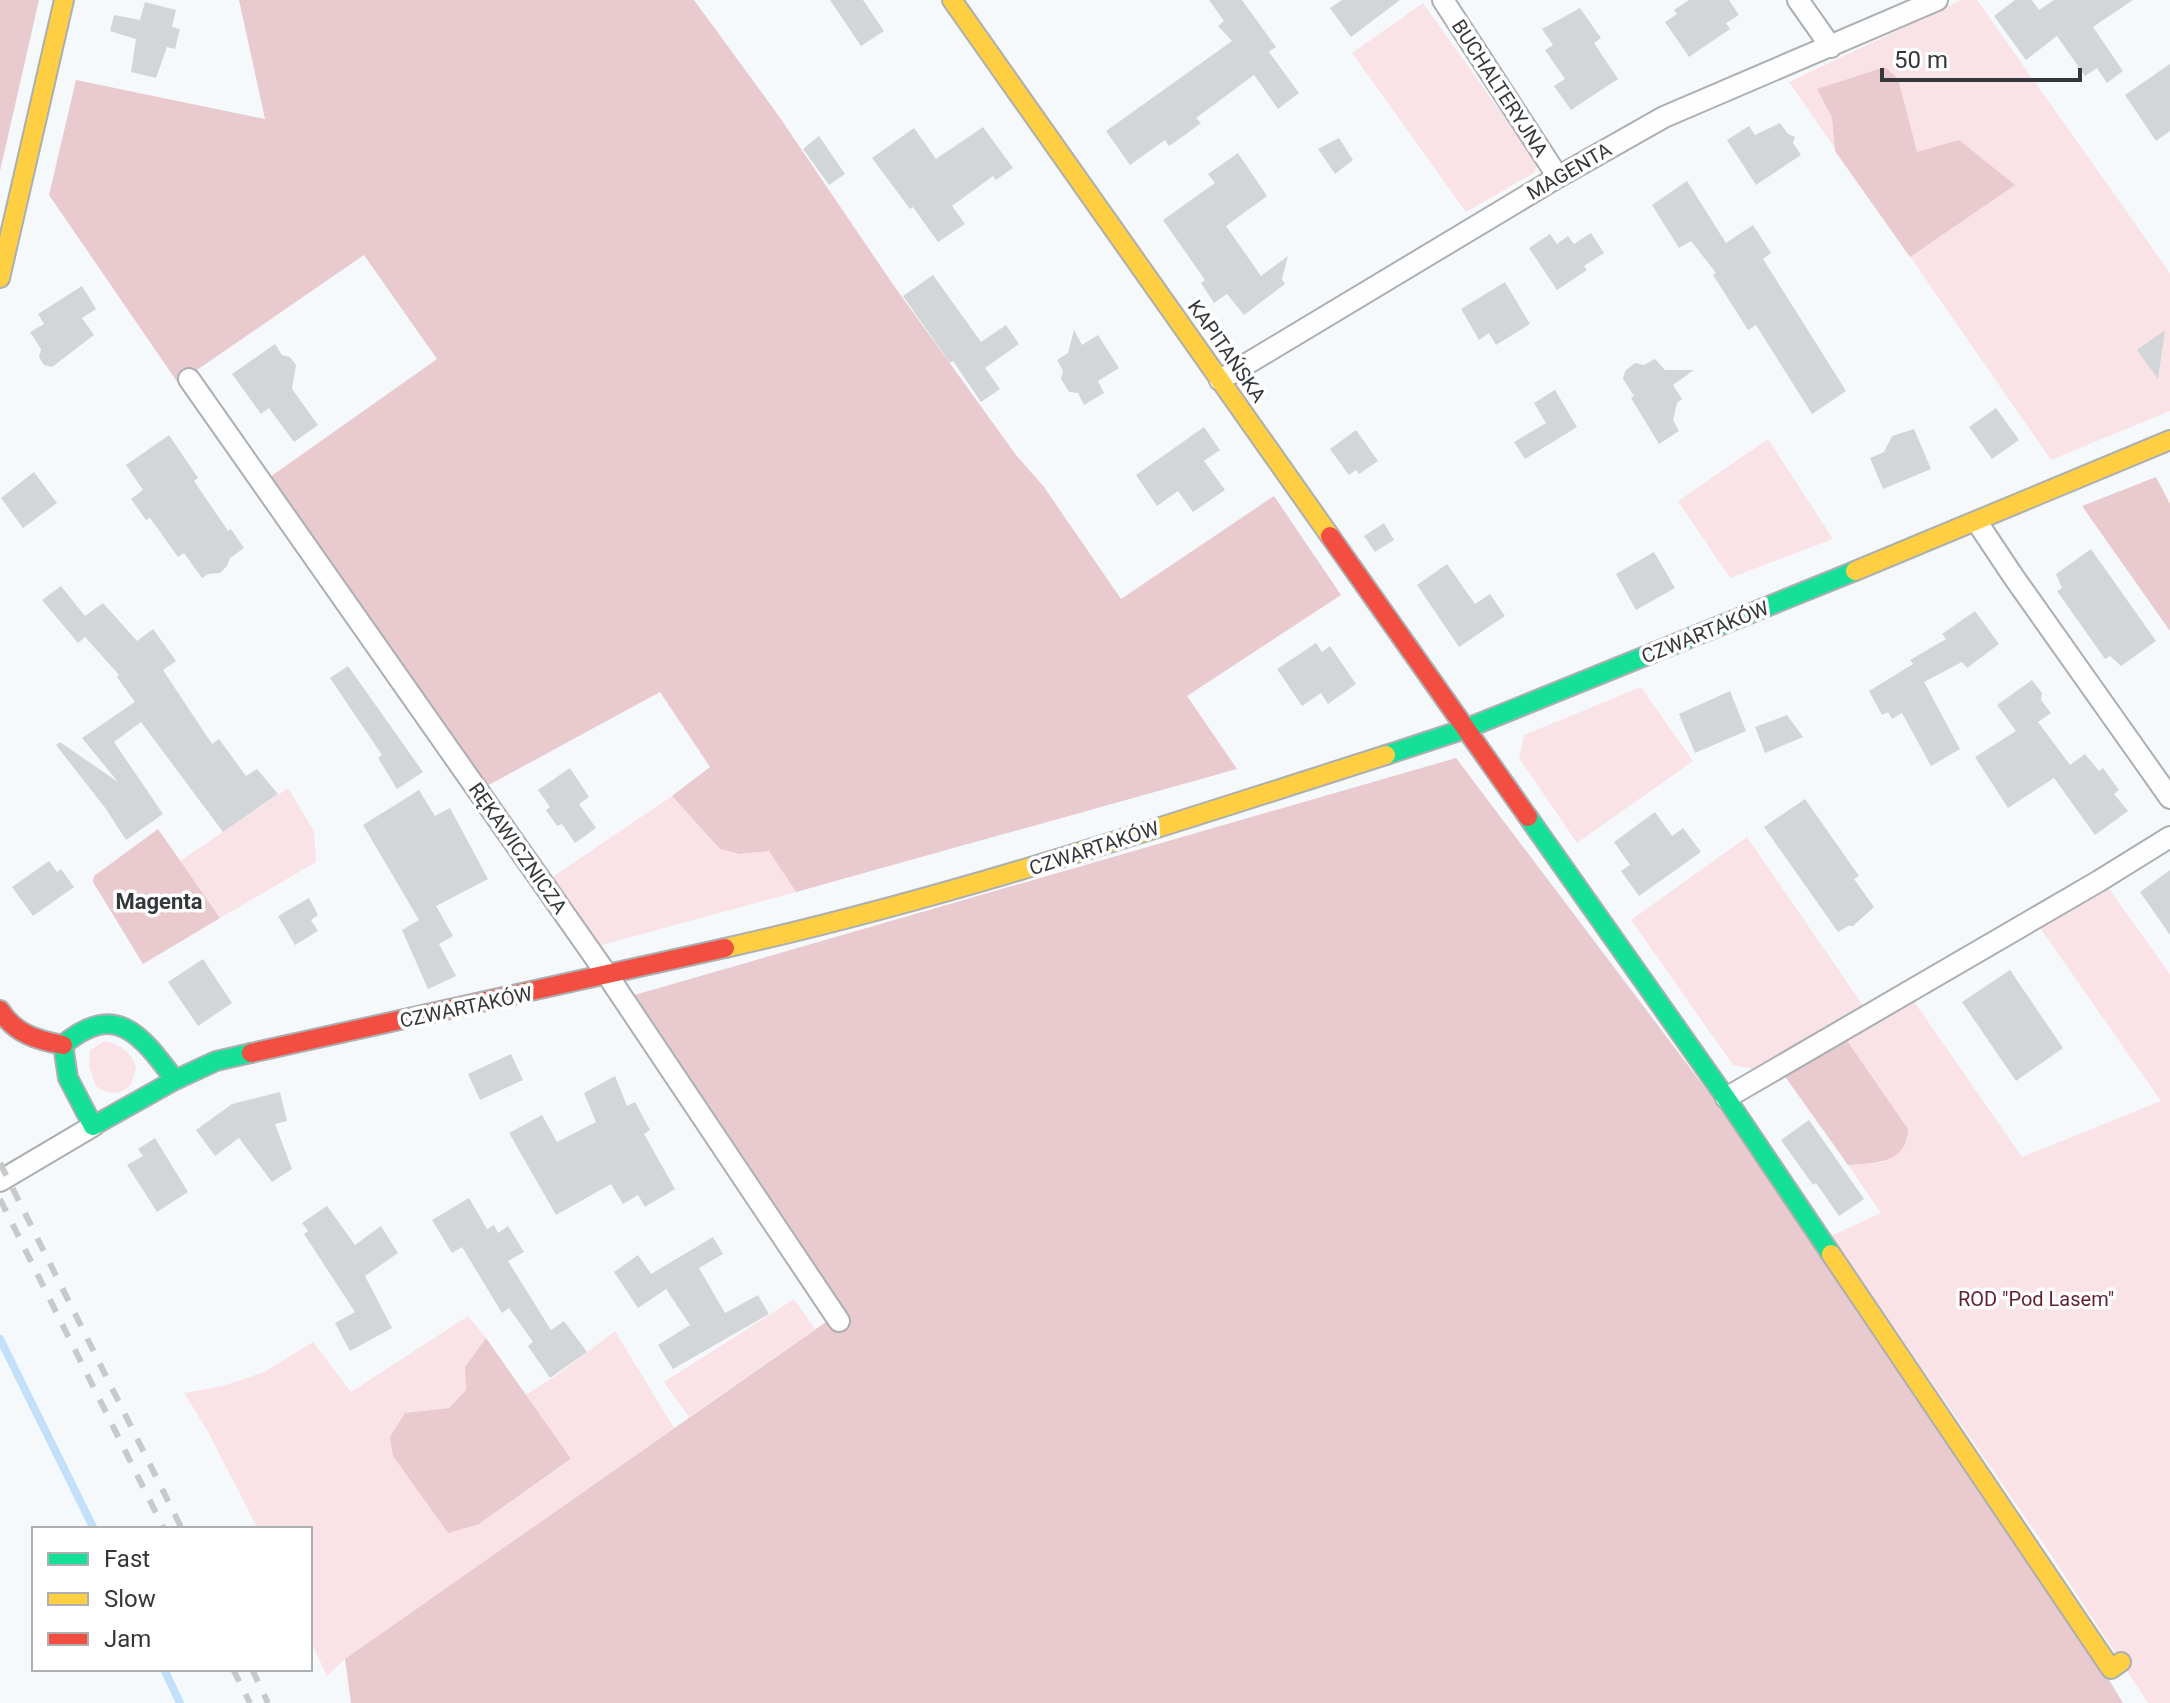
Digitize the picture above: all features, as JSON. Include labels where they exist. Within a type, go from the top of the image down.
[{"type":"street","points":[[0,278],[64,0]]},
{"type":"street","name":"KAPITAŃSKA","points":[[952,0],[1886,1326],[2111,1669],[2121,1662]]},
{"type":"street","name":"BUCHALTERYJNA","points":[[1443,0],[1558,177]]},
{"type":"street","points":[[1798,0],[1831,47]]},
{"type":"street","name":"MAGENTA","points":[[1220,380],[1664,117],[1937,0]]},
{"type":"street","name":"RĘKAWICZNICZA","points":[[189,379],[608,976],[839,1321]]},
{"type":"street","name":"CZWARTAKÓW","points":[[0,1181],[175,1080],[216,1061],[608,976],[863,916],[1031,869],[1465,729],[1977,522],[2170,440]]},
{"type":"street","points":[[1977,522],[2170,798]]},
{"type":"street","points":[[1726,1098],[2170,837]]},
{"type":"street","points":[[0,1010],[9,1024],[27,1036],[63,1045]]},
{"type":"street","points":[[93,1126],[70,1088],[65,1073],[63,1045],[77,1031],[94,1024],[113,1024],[128,1029],[140,1037],[175,1080]]},
{"type":"green space","points":[[1961,0],[1977,0],[2170,273],[2170,411],[2051,460],[1789,82]]},
{"type":"green space","points":[[1423,3],[1538,164],[1534,173],[1466,212],[1352,53]]},
{"type":"green space","points":[[1768,439],[1833,539],[1730,578],[1678,501]]},
{"type":"green space","points":[[1641,687],[1693,761],[1577,843],[1519,758],[1524,735]]},
{"type":"green space","points":[[288,788],[314,831],[316,862],[220,918],[180,861]]},
{"type":"green space","points":[[672,796],[720,849],[740,854],[769,851],[796,892],[598,946],[551,878]]},
{"type":"green space","points":[[1747,837],[1864,1007],[1757,1070],[1733,1065],[1631,920]]},
{"type":"green space","name":"ROD \"Pod Lasem\"","points":[[2106,885],[2170,974],[2170,1703],[2148,1703],[2049,1552],[1831,1236],[1881,1213],[1848,1165],[1887,1160],[1899,1150],[1908,1129],[1846,1039],[1913,1000],[2022,1157],[2161,1101],[2038,925]]},
{"type":"green space","points":[[104,1041],[124,1050],[132,1057],[136,1068],[131,1085],[118,1092],[105,1091],[96,1086],[89,1066],[90,1050]]},
{"type":"green space","points":[[794,1299],[815,1329],[689,1417],[664,1382]]},
{"type":"green space","points":[[468,1316],[486,1338],[465,1367],[466,1390],[449,1408],[405,1413],[479,1524],[571,1460],[525,1395],[615,1331],[674,1428],[345,1659],[327,1676],[312,1644],[312,1527],[257,1527],[207,1430],[184,1393],[223,1386],[264,1372],[313,1342],[351,1392]]},
{"type":"shaded area","points":[[0,0],[39,0],[0,171]]},
{"type":"shaded area","points":[[239,0],[694,0],[778,115],[892,283],[1016,455],[1044,487],[1121,599],[1274,496],[1341,595],[1187,696],[1237,769],[796,892],[769,851],[740,854],[720,849],[672,796],[710,767],[660,692],[485,787],[270,477],[437,359],[364,255],[178,383],[49,195],[76,80],[265,119]]},
{"type":"shaded area","points":[[1885,67],[1898,79],[1917,152],[1959,140],[2015,185],[1910,257],[1835,151],[1832,117],[1817,89]]},
{"type":"shaded area","points":[[2156,477],[2170,504],[2170,631],[2082,506]]},
{"type":"shaded area","points":[[1456,758],[1715,1101],[2123,1703],[351,1703],[345,1659],[843,1310],[631,996]]},
{"type":"shaded area","points":[[158,829],[220,918],[143,964],[93,882],[94,876]]},
{"type":"shaded area","points":[[1846,1039],[1908,1129],[1902,1149],[1879,1162],[1848,1165],[1784,1075]]},
{"type":"shaded area","points":[[486,1338],[571,1459],[479,1524],[448,1533],[393,1456],[390,1437],[405,1413],[449,1408],[466,1390],[465,1367]]},
{"type":"building","points":[[830,0],[863,0],[884,31],[861,46]]},
{"type":"building","points":[[1209,0],[1242,0],[1276,47],[1269,52],[1299,93],[1278,109],[1254,75],[1196,118],[1201,123],[1185,135],[1169,146],[1165,140],[1130,165],[1106,131],[1232,41],[1218,26],[1224,21]]},
{"type":"building","points":[[1342,0],[1400,0],[1351,37],[1330,8]]},
{"type":"building","points":[[1689,0],[1729,0],[1739,15],[1726,23],[1730,29],[1689,57],[1665,22],[1677,14],[1674,10]]},
{"type":"building","points":[[2015,0],[2032,0],[2039,10],[2054,0],[2133,0],[2093,27],[2123,71],[2107,83],[2097,68],[2085,76],[2057,36],[2026,60],[1994,16]]},
{"type":"building","points":[[145,2],[176,10],[172,27],[180,29],[175,49],[167,47],[156,78],[131,72],[136,39],[110,31],[114,15],[140,20]]},
{"type":"building","points":[[1580,8],[1601,38],[1594,43],[1618,79],[1571,110],[1554,86],[1565,79],[1545,50],[1553,45],[1542,29]]},
{"type":"building","points":[[2170,64],[2170,131],[2156,141],[2125,95]]},
{"type":"building","points":[[1780,123],[1788,134],[1795,137],[1793,143],[1801,155],[1756,185],[1727,140],[1749,126],[1755,135]]},
{"type":"building","points":[[983,127],[1013,168],[996,180],[993,176],[952,206],[965,224],[938,242],[872,158],[914,128],[936,159]]},
{"type":"building","points":[[819,136],[845,174],[829,185],[803,149]]},
{"type":"building","points":[[1339,138],[1353,160],[1335,174],[1318,149]]},
{"type":"building","points":[[1238,153],[1267,196],[1226,226],[1261,276],[1288,256],[1282,279],[1285,284],[1244,315],[1227,294],[1214,303],[1201,283],[1205,280],[1163,220],[1215,183],[1208,174]]},
{"type":"building","points":[[1687,181],[1726,243],[1753,225],[1771,253],[1763,259],[1846,391],[1812,414],[1756,325],[1748,330],[1713,275],[1716,273],[1691,241],[1679,248],[1652,205]]},
{"type":"building","points":[[1591,233],[1604,253],[1584,266],[1587,270],[1557,290],[1529,248],[1550,234],[1557,244],[1568,236],[1574,244]]},
{"type":"building","points":[[933,275],[981,342],[1006,325],[1019,344],[985,368],[1000,389],[981,402],[903,296]]},
{"type":"building","points":[[1505,282],[1530,324],[1496,345],[1489,333],[1479,340],[1461,309]]},
{"type":"building","points":[[82,286],[96,309],[82,318],[94,335],[52,367],[44,365],[39,357],[41,349],[30,332],[44,324],[38,314]]},
{"type":"building","points":[[1074,330],[1082,345],[1098,335],[1119,368],[1098,381],[1104,393],[1084,405],[1078,393],[1069,392],[1061,379],[1063,371],[1057,360],[1068,353]]},
{"type":"building","points":[[2165,330],[2158,379],[2137,350]]},
{"type":"building","points":[[275,344],[282,355],[290,357],[296,365],[292,389],[318,425],[294,442],[269,408],[261,414],[232,374]]},
{"type":"building","points":[[1655,359],[1665,370],[1694,370],[1673,385],[1682,399],[1677,403],[1673,420],[1679,431],[1659,444],[1623,379],[1625,371],[1635,363],[1644,365]]},
{"type":"building","points":[[1555,390],[1577,427],[1525,459],[1514,442],[1546,423],[1534,403]]},
{"type":"building","points":[[1996,408],[2019,440],[1992,459],[1969,427]]},
{"type":"building","points":[[1204,427],[1220,450],[1204,461],[1225,490],[1193,512],[1178,491],[1157,506],[1136,475]]},
{"type":"building","points":[[1914,429],[1931,469],[1883,489],[1870,458],[1884,452],[1892,436]]},
{"type":"building","points":[[1356,430],[1378,461],[1359,474],[1356,470],[1349,475],[1330,449]]},
{"type":"building","points":[[169,435],[198,478],[194,481],[228,531],[231,529],[244,548],[230,558],[220,573],[202,578],[184,553],[178,557],[150,518],[146,520],[131,499],[143,490],[126,465]]},
{"type":"building","points":[[34,472],[57,503],[23,528],[1,498]]},
{"type":"building","points":[[1384,523],[1394,540],[1375,552],[1364,536]]},
{"type":"building","points":[[2091,549],[2156,641],[2121,666],[2110,656],[2105,659],[2057,591],[2062,588],[2056,574]]},
{"type":"building","points":[[1654,552],[1675,588],[1636,610],[1616,574]]},
{"type":"building","points":[[1447,564],[1475,604],[1490,594],[1505,616],[1459,647],[1417,585]]},
{"type":"building","points":[[61,586],[85,616],[103,603],[137,641],[153,629],[176,661],[163,670],[212,744],[219,739],[246,776],[257,769],[278,794],[223,832],[141,722],[114,742],[163,814],[126,840],[56,745],[60,742],[118,782],[82,738],[135,702],[117,677],[119,675],[85,637],[78,643],[42,600]]},
{"type":"building","points":[[1975,611],[1999,644],[1967,668],[1962,662],[1924,682],[1960,749],[1931,766],[1902,713],[1892,719],[1888,712],[1882,715],[1869,691],[1913,664],[1910,660],[1946,639],[1942,634]]},
{"type":"building","points":[[1316,643],[1322,652],[1330,646],[1356,684],[1328,704],[1321,693],[1302,706],[1277,669]]},
{"type":"building","points":[[348,666],[423,772],[397,789],[378,758],[382,755],[330,678]]},
{"type":"building","points":[[2032,680],[2051,713],[2038,722],[2070,765],[2085,754],[2099,771],[2103,768],[2119,790],[2114,794],[2128,811],[2095,835],[2054,778],[2008,808],[1975,757],[2016,731],[1997,705]]},
{"type":"building","points":[[1730,691],[1746,731],[1695,753],[1679,714]]},
{"type":"building","points":[[1787,715],[1803,737],[1765,753],[1755,727]]},
{"type":"building","points":[[570,768],[589,797],[579,804],[596,828],[575,843],[562,824],[557,826],[546,810],[550,807],[538,790]]},
{"type":"building","points":[[419,790],[435,816],[450,808],[488,879],[436,906],[453,936],[439,944],[456,976],[428,989],[402,930],[419,920],[363,825]]},
{"type":"building","points":[[1805,799],[1859,876],[1854,879],[1874,907],[1853,926],[1838,932],[1764,827]]},
{"type":"building","points":[[1655,812],[1672,836],[1683,828],[1701,852],[1639,896],[1621,871],[1630,865],[1614,842]]},
{"type":"building","points":[[49,861],[57,872],[61,869],[74,887],[33,916],[12,887]]},
{"type":"building","points":[[2170,870],[2170,935],[2140,892]]},
{"type":"building","points":[[309,898],[318,915],[311,920],[318,931],[295,945],[278,916]]},
{"type":"building","points":[[203,959],[232,1003],[198,1026],[168,982]]},
{"type":"building","points":[[2010,970],[2063,1048],[2016,1081],[1962,1002]]},
{"type":"building","points":[[511,1054],[523,1080],[480,1100],[468,1074]]},
{"type":"building","points":[[615,1076],[627,1106],[635,1102],[650,1130],[644,1134],[675,1189],[645,1207],[638,1195],[623,1204],[611,1184],[556,1215],[509,1133],[542,1115],[557,1142],[596,1122],[584,1093]]},
{"type":"building","points":[[280,1092],[287,1121],[275,1124],[292,1169],[272,1182],[239,1138],[215,1156],[196,1130],[232,1104]]},
{"type":"building","points":[[1809,1120],[1864,1199],[1839,1216],[1781,1140]]},
{"type":"building","points":[[155,1138],[188,1192],[157,1212],[127,1165],[143,1156],[138,1149]]},
{"type":"building","points":[[469,1198],[487,1229],[494,1225],[498,1233],[508,1226],[524,1252],[508,1261],[551,1330],[564,1321],[587,1352],[550,1378],[528,1346],[533,1342],[509,1308],[502,1313],[462,1247],[452,1253],[432,1220]]},
{"type":"building","points":[[327,1206],[355,1245],[381,1226],[398,1253],[365,1276],[392,1328],[350,1351],[335,1323],[355,1312],[304,1234],[308,1231],[302,1223]]},
{"type":"building","points":[[713,1237],[723,1254],[699,1268],[725,1313],[758,1295],[769,1314],[673,1369],[658,1345],[690,1325],[666,1289],[638,1308],[614,1272],[638,1255],[651,1274]]},
{"type":"waterway","points":[[0,1339],[93,1527]]},
{"type":"waterway","points":[[165,1671],[180,1703]]},
{"type":"railway","points":[[0,1163],[181,1527]]},
{"type":"railway","points":[[0,1199],[163,1527]]},
{"type":"railway","points":[[234,1671],[250,1703]]},
{"type":"railway","points":[[253,1671],[268,1703]]},
{"type":"traffic: fast","points":[[1386,755],[1465,729],[1855,571]]},
{"type":"traffic: fast","points":[[1528,817],[1726,1098],[1831,1254]]},
{"type":"traffic: fast","points":[[175,1080],[139,1037],[113,1024],[98,1025],[63,1045],[68,1078],[93,1126],[216,1061],[251,1053]]},
{"type":"traffic: slow","points":[[0,278],[64,0]]},
{"type":"traffic: slow","points":[[952,0],[1330,536]]},
{"type":"traffic: slow","points":[[1855,571],[2170,440]]},
{"type":"traffic: slow","points":[[725,948],[975,883],[1386,755]]},
{"type":"traffic: slow","points":[[1831,1254],[2111,1669],[2121,1662]]},
{"type":"traffic: jam","points":[[1330,536],[1528,817]]},
{"type":"traffic: jam","points":[[251,1053],[725,948]]},
{"type":"traffic: jam","points":[[0,1010],[27,1035],[63,1045]]},
{"type":"district","name":"Magenta","points":[[159,901]]}]
